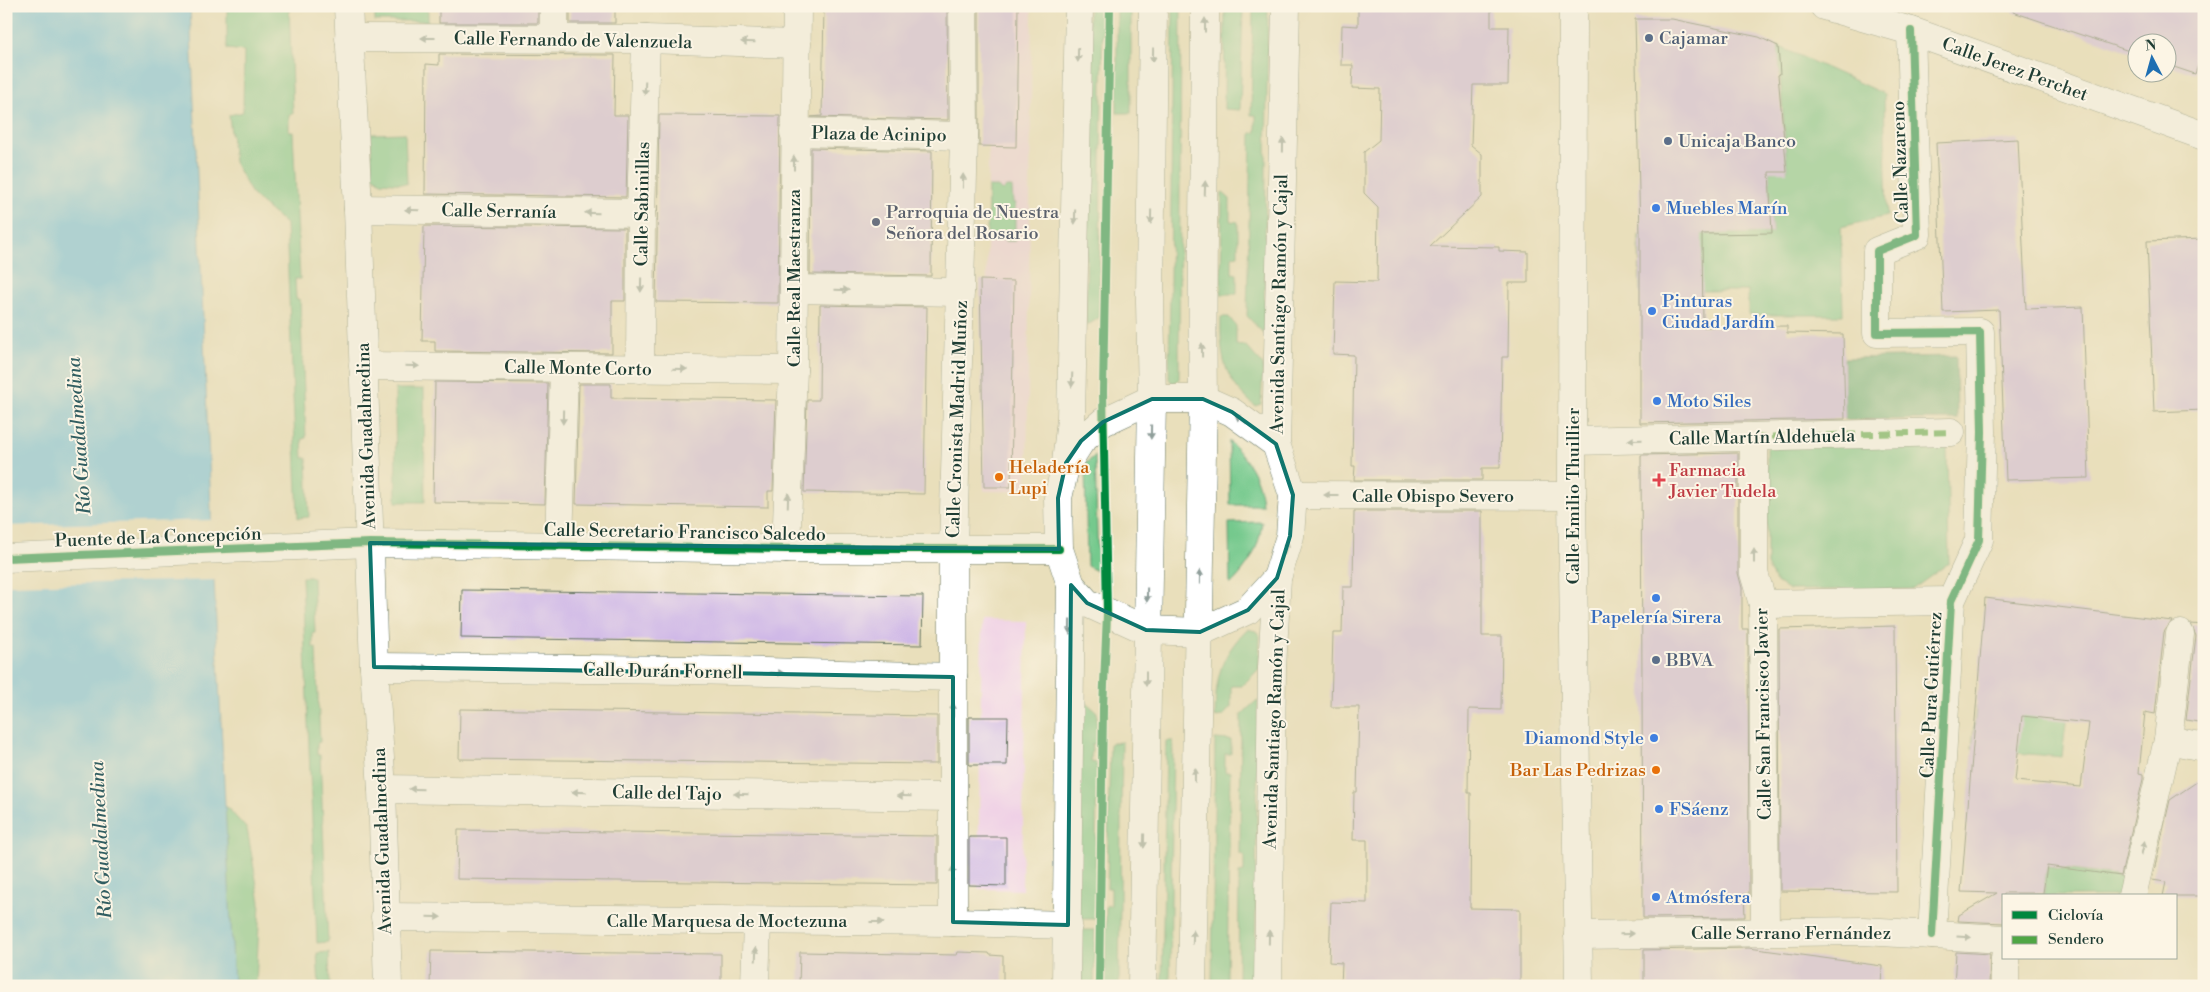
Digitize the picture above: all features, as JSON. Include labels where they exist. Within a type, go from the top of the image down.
[{"type":"street","name":"Avenida Guadalmedina","points":[[348,6],[358,209],[374,667],[382,789],[388,986]]},
{"type":"street","points":[[554,6],[554,38]]},
{"type":"street","name":"Calle Real Maestranza","points":[[786,549],[793,370],[794,132],[797,6]]},
{"type":"street","name":"Calle Cronista Madrid Muñoz","points":[[953,922],[953,549],[964,136],[963,6]]},
{"type":"street","points":[[1066,986],[1071,585],[1059,549],[1058,498],[1066,463],[1071,419],[1079,6]]},
{"type":"street","points":[[1142,986],[1146,630],[1152,399],[1150,301],[1154,6]]},
{"type":"street","points":[[1192,986],[1196,727],[1200,632],[1205,6]]},
{"type":"street","name":"Avenida Santiago Ramón y Cajal","points":[[1268,986],[1272,668],[1278,578],[1290,536],[1294,496],[1276,444],[1286,6]]},
{"type":"street","name":"Calle Emilio Thuillier","points":[[1574,6],[1572,496],[1578,986]]},
{"type":"street","name":"Calle Jerez Perchet","points":[[1824,6],[1911,31],[2204,136]]},
{"type":"street","name":"Calle Nazareno","points":[[1911,31],[1917,235],[1876,251],[1877,333],[1980,332],[1982,432]]},
{"type":"street","name":"Calle Fernando de Valenzuela","points":[[349,38],[646,39],[797,44]]},
{"type":"street","name":"Calle Sabinillas","points":[[640,369],[641,213],[646,39]]},
{"type":"street","name":"Plaza de Acinipo","points":[[794,132],[964,136]]},
{"type":"street","name":"Calle Serranía","points":[[358,209],[641,213]]},
{"type":"street","points":[[794,289],[960,292]]},
{"type":"street","name":"Calle Monte Corto","points":[[363,366],[793,370]]},
{"type":"street","points":[[559,545],[564,368]]},
{"type":"street","points":[[1066,463],[1081,441],[1103,422],[1152,399],[1203,399],[1232,412],[1276,444]]},
{"type":"street","name":"Calle Martín Aldehuela","points":[[1573,441],[1951,432]]},
{"type":"street","name":"Calle Pura Gutiérrez","points":[[1932,935],[1951,601],[1979,540],[1982,432]]},
{"type":"street","name":"Calle San Francisco Javier","points":[[1754,437],[1754,573],[1763,604],[1765,932]]},
{"type":"street","name":"Calle Obispo Severo","points":[[1294,496],[1572,496]]},
{"type":"street","name":"Calle Secretario Francisco Salcedo","points":[[311,547],[370,543],[786,549],[1059,549]]},
{"type":"street","name":"Puente de La Concepción","points":[[6,558],[311,547]]},
{"type":"street","points":[[1071,585],[1087,603],[1146,630],[1200,632],[1248,610],[1278,578]]},
{"type":"street","points":[[1763,604],[1951,601]]},
{"type":"street","points":[[2132,894],[2168,740],[2180,634]]},
{"type":"street","name":"Calle Durán Fornell","points":[[374,667],[691,670],[953,677]]},
{"type":"street","points":[[2168,740],[2204,747]]},
{"type":"street","name":"Calle del Tajo","points":[[382,789],[952,797]]},
{"type":"street","name":"Calle Marquesa de Moctezuna","points":[[385,917],[757,922],[953,922],[1068,925]]},
{"type":"street","points":[[755,986],[757,922]]},
{"type":"street","name":"Calle Serrano Fernández","points":[[1578,934],[1863,930],[2002,939]]},
{"type":"street","points":[[2005,960],[2005,986]]},
{"type":"highlighted area","points":[[1152,399],[1203,399],[1232,412],[1276,444],[1293,495],[1290,536],[1277,578],[1248,610],[1200,632],[1146,630],[1087,603],[1071,585],[1068,925],[953,922],[953,677],[374,667],[370,543],[1059,549],[1058,498],[1066,463],[1081,441],[1103,422]]},
{"type":"shaded area","points":[[990,6],[1032,6],[1027,492],[984,491]]},
{"type":"shaded area","points":[[982,620],[1026,621],[1022,890],[978,889]]},
{"type":"green space","points":[[227,6],[289,6],[293,114],[289,115],[289,132],[293,132],[300,279],[295,279],[296,299],[300,300],[306,438],[302,439],[303,458],[307,458],[309,517],[298,518],[286,224],[253,196],[234,162],[229,115],[243,112],[244,51],[227,49]]},
{"type":"green space","points":[[375,6],[428,6],[428,21],[375,21]]},
{"type":"green space","points":[[1089,6],[1103,6],[1099,318],[1086,326]]},
{"type":"green space","points":[[1117,6],[1131,6],[1131,113],[1117,113]]},
{"type":"green space","points":[[1173,6],[1181,6],[1179,379],[1173,384],[1169,379]]},
{"type":"green space","points":[[1225,6],[1243,6],[1240,110],[1224,109]]},
{"type":"green space","points":[[1253,6],[1268,6],[1264,334],[1247,316],[1251,133],[1256,132],[1256,115],[1251,115]]},
{"type":"green space","points":[[1778,46],[1884,94],[1887,216],[1841,227],[1843,315],[1748,315],[1748,291],[1640,291],[1639,235],[1772,233],[1769,172],[1787,171]]},
{"type":"green space","points":[[405,133],[407,184],[381,182],[372,175],[371,134]]},
{"type":"green space","points":[[988,187],[998,187],[1002,191],[1006,187],[1012,187],[1013,203],[1015,203],[1015,241],[1005,241],[1001,237],[997,241],[987,241]]},
{"type":"green space","points":[[1222,192],[1230,199],[1230,221],[1238,222],[1238,255],[1232,256],[1232,273],[1237,274],[1237,294],[1221,294]]},
{"type":"green space","points":[[1221,317],[1229,317],[1236,326],[1236,345],[1246,346],[1263,365],[1261,404],[1255,406],[1244,396],[1230,377],[1221,344]]},
{"type":"green space","points":[[1956,356],[1957,419],[1845,420],[1844,358]]},
{"type":"green space","points":[[395,389],[424,389],[425,502],[396,502]]},
{"type":"green space","points":[[1229,441],[1252,470],[1259,486],[1262,505],[1230,505]]},
{"type":"green space","points":[[1947,445],[1949,563],[1913,589],[1789,590],[1775,581],[1767,565],[1767,447]]},
{"type":"green space","points":[[1095,456],[1099,572],[1087,566],[1085,464]]},
{"type":"green space","points":[[1262,522],[1256,549],[1243,571],[1230,585],[1229,523]]},
{"type":"green space","points":[[302,577],[313,577],[315,633],[313,633],[313,648],[316,648],[320,742],[317,743],[317,755],[320,755],[328,942],[317,943]]},
{"type":"green space","points":[[1247,629],[1256,631],[1260,636],[1259,669],[1242,686],[1231,686],[1231,707],[1223,716],[1215,717],[1216,690],[1221,669],[1230,649]]},
{"type":"green space","points":[[1080,697],[1097,712],[1097,744],[1092,744],[1091,762],[1097,763],[1095,919],[1077,919]]},
{"type":"green space","points":[[1258,701],[1255,986],[1238,986],[1239,873],[1244,872],[1244,855],[1240,854],[1241,715]]},
{"type":"green space","points":[[1976,706],[2067,714],[2062,757],[1972,749]]},
{"type":"green space","points":[[1215,739],[1231,740],[1231,754],[1225,754],[1225,772],[1230,772],[1227,986],[1212,986]]},
{"type":"green space","points":[[1166,741],[1173,741],[1170,986],[1162,986]]},
{"type":"green space","points":[[1122,742],[1119,986],[1105,986],[1106,906],[1111,905],[1111,888],[1107,888],[1110,743]]},
{"type":"green space","points":[[225,805],[247,829],[260,902],[256,986],[234,986]]},
{"type":"green space","points":[[2047,867],[2124,877],[2120,894],[2043,894]]},
{"type":"green space","points":[[1077,930],[1095,930],[1094,986],[1076,986]]},
{"type":"green space","points":[[329,952],[330,986],[319,986],[317,953]]},
{"type":"water","name":"Río Guadalmedina","points":[[6,6],[190,6],[214,580],[234,986],[6,986]]},
{"type":"pier","points":[[216,520],[216,580],[6,585],[6,526]]},
{"type":"building","points":[[439,6],[538,6],[538,23],[439,23]]},
{"type":"building","points":[[570,6],[615,6],[615,23],[570,23]]},
{"type":"building","points":[[824,6],[947,6],[948,120],[811,117],[822,116]]},
{"type":"building","points":[[979,6],[1018,6],[1016,147],[979,146]]},
{"type":"building","points":[[1358,6],[1491,6],[1491,27],[1509,27],[1508,85],[1473,85],[1471,145],[1482,154],[1482,197],[1430,246],[1499,247],[1499,251],[1528,252],[1528,283],[1509,283],[1508,357],[1502,357],[1500,468],[1482,468],[1482,480],[1354,480],[1355,466],[1352,466],[1354,355],[1333,354],[1335,281],[1377,282],[1378,207],[1364,193],[1364,152],[1379,140],[1380,89],[1352,88],[1353,65],[1341,65],[1342,25],[1358,26]]},
{"type":"building","points":[[2014,6],[2204,6],[2204,48],[2195,74],[2178,68],[2178,32],[2128,32],[2128,51],[2013,12]]},
{"type":"building","points":[[1635,19],[1672,19],[1759,37],[1778,46],[1780,74],[1778,75],[1787,172],[1769,172],[1772,233],[1702,234],[1703,327],[1787,326],[1787,333],[1843,334],[1845,419],[1640,423],[1640,235]]},
{"type":"building","points":[[439,54],[615,55],[614,115],[628,115],[626,197],[425,194],[426,64],[439,65]]},
{"type":"building","points":[[659,115],[780,116],[778,303],[656,302]]},
{"type":"building","points":[[2018,139],[2026,309],[2083,307],[2089,478],[2006,480],[1999,310],[1943,312],[1936,143]]},
{"type":"building","name":"Parroquia de Nuestra Señora del Rosario","points":[[811,148],[932,151],[931,276],[810,274]]},
{"type":"building","points":[[424,226],[625,228],[625,301],[612,301],[612,353],[435,351],[435,341],[422,341]]},
{"type":"building","points":[[2204,239],[2204,410],[2154,412],[2147,241]]},
{"type":"building","points":[[980,280],[1014,281],[1011,487],[984,487]]},
{"type":"building","points":[[820,305],[927,307],[924,494],[804,492],[807,400],[819,400]]},
{"type":"building","points":[[435,382],[548,383],[545,504],[433,502]]},
{"type":"building","points":[[579,384],[611,384],[611,398],[776,400],[773,491],[768,491],[768,507],[576,504]]},
{"type":"building","points":[[1738,453],[1738,573],[1742,588],[1742,629],[1748,629],[1749,894],[1744,894],[1745,917],[1643,918],[1641,455]]},
{"type":"building","points":[[1354,511],[1482,511],[1482,636],[1502,636],[1501,710],[1469,709],[1468,793],[1471,793],[1470,908],[1520,909],[1520,986],[1341,986],[1342,963],[1329,962],[1331,902],[1367,903],[1367,840],[1353,840],[1354,792],[1357,792],[1359,707],[1331,707],[1333,633],[1342,633],[1343,587],[1353,587]]},
{"type":"building","points":[[462,590],[923,596],[922,645],[461,638]]},
{"type":"building","points":[[1985,598],[2172,621],[2164,632],[2155,714],[2145,712],[2139,773],[2143,774],[2143,779],[2121,876],[2047,866],[2043,893],[2002,894],[2002,923],[1958,921],[1959,915],[1997,893],[1961,892]],"holes":[[[2022,716],[2089,723],[2081,787],[2015,781]]]},
{"type":"building","points":[[2191,624],[2204,625],[2204,723],[2186,720],[2196,636]]},
{"type":"building","points":[[1895,626],[1897,892],[1780,891],[1779,629]]},
{"type":"building","points":[[460,709],[937,716],[937,764],[459,759]]},
{"type":"building","points":[[969,717],[1008,717],[1007,765],[969,765]]},
{"type":"building","points":[[2204,777],[2204,896],[2163,894],[2166,882],[2152,880],[2170,800]]},
{"type":"building","points":[[458,830],[937,836],[937,885],[457,879]]},
{"type":"building","points":[[969,837],[1006,837],[1006,886],[969,885]]},
{"type":"building","points":[[1749,948],[1882,966],[1881,986],[1644,986],[1644,950]]},
{"type":"building","points":[[431,951],[721,954],[721,986],[430,986]]},
{"type":"building","points":[[800,952],[957,955],[958,952],[989,953],[990,955],[1003,956],[1003,986],[799,986]]},
{"type":"building","points":[[1956,952],[1990,954],[1989,986],[1954,986]]},
{"type":"marked path","points":[[1754,437],[1951,432]]},
{"type":"cycle path","points":[[1099,986],[1103,708],[1107,614],[1103,392],[1110,6]]},
{"type":"cycle path","points":[[1911,31],[1917,235],[1877,251],[1877,333],[1980,332],[1982,432],[1979,540],[1951,601],[1932,935]]},
{"type":"cycle path","points":[[6,558],[370,543],[786,549],[1059,549]]},
{"type":"place","name":"Cajamar","points":[[1649,38]]},
{"type":"place","name":"Unicaja Banco","points":[[1668,141]]},
{"type":"place","name":"Muebles Marín","points":[[1656,208]]},
{"type":"place","name":"Parroquia de Nuestra Señora del Rosario","points":[[876,222]]},
{"type":"place","name":"Pinturas Ciudad Jardín","points":[[1652,311]]},
{"type":"place","name":"Moto Siles","points":[[1657,401]]},
{"type":"place","name":"Heladería Lupi","points":[[999,477]]},
{"type":"place","name":"Farmacia Javier Tudela","points":[[1659,480]]},
{"type":"place","name":"Papelería Sirera","points":[[1656,598]]},
{"type":"place","name":"BBVA","points":[[1656,660]]},
{"type":"place","name":"Diamond Style","points":[[1654,738]]},
{"type":"place","name":"Bar Las Pedrizas","points":[[1656,770]]},
{"type":"place","name":"FSáenz","points":[[1659,809]]},
{"type":"place","name":"Atmósfera","points":[[1656,897]]}]
